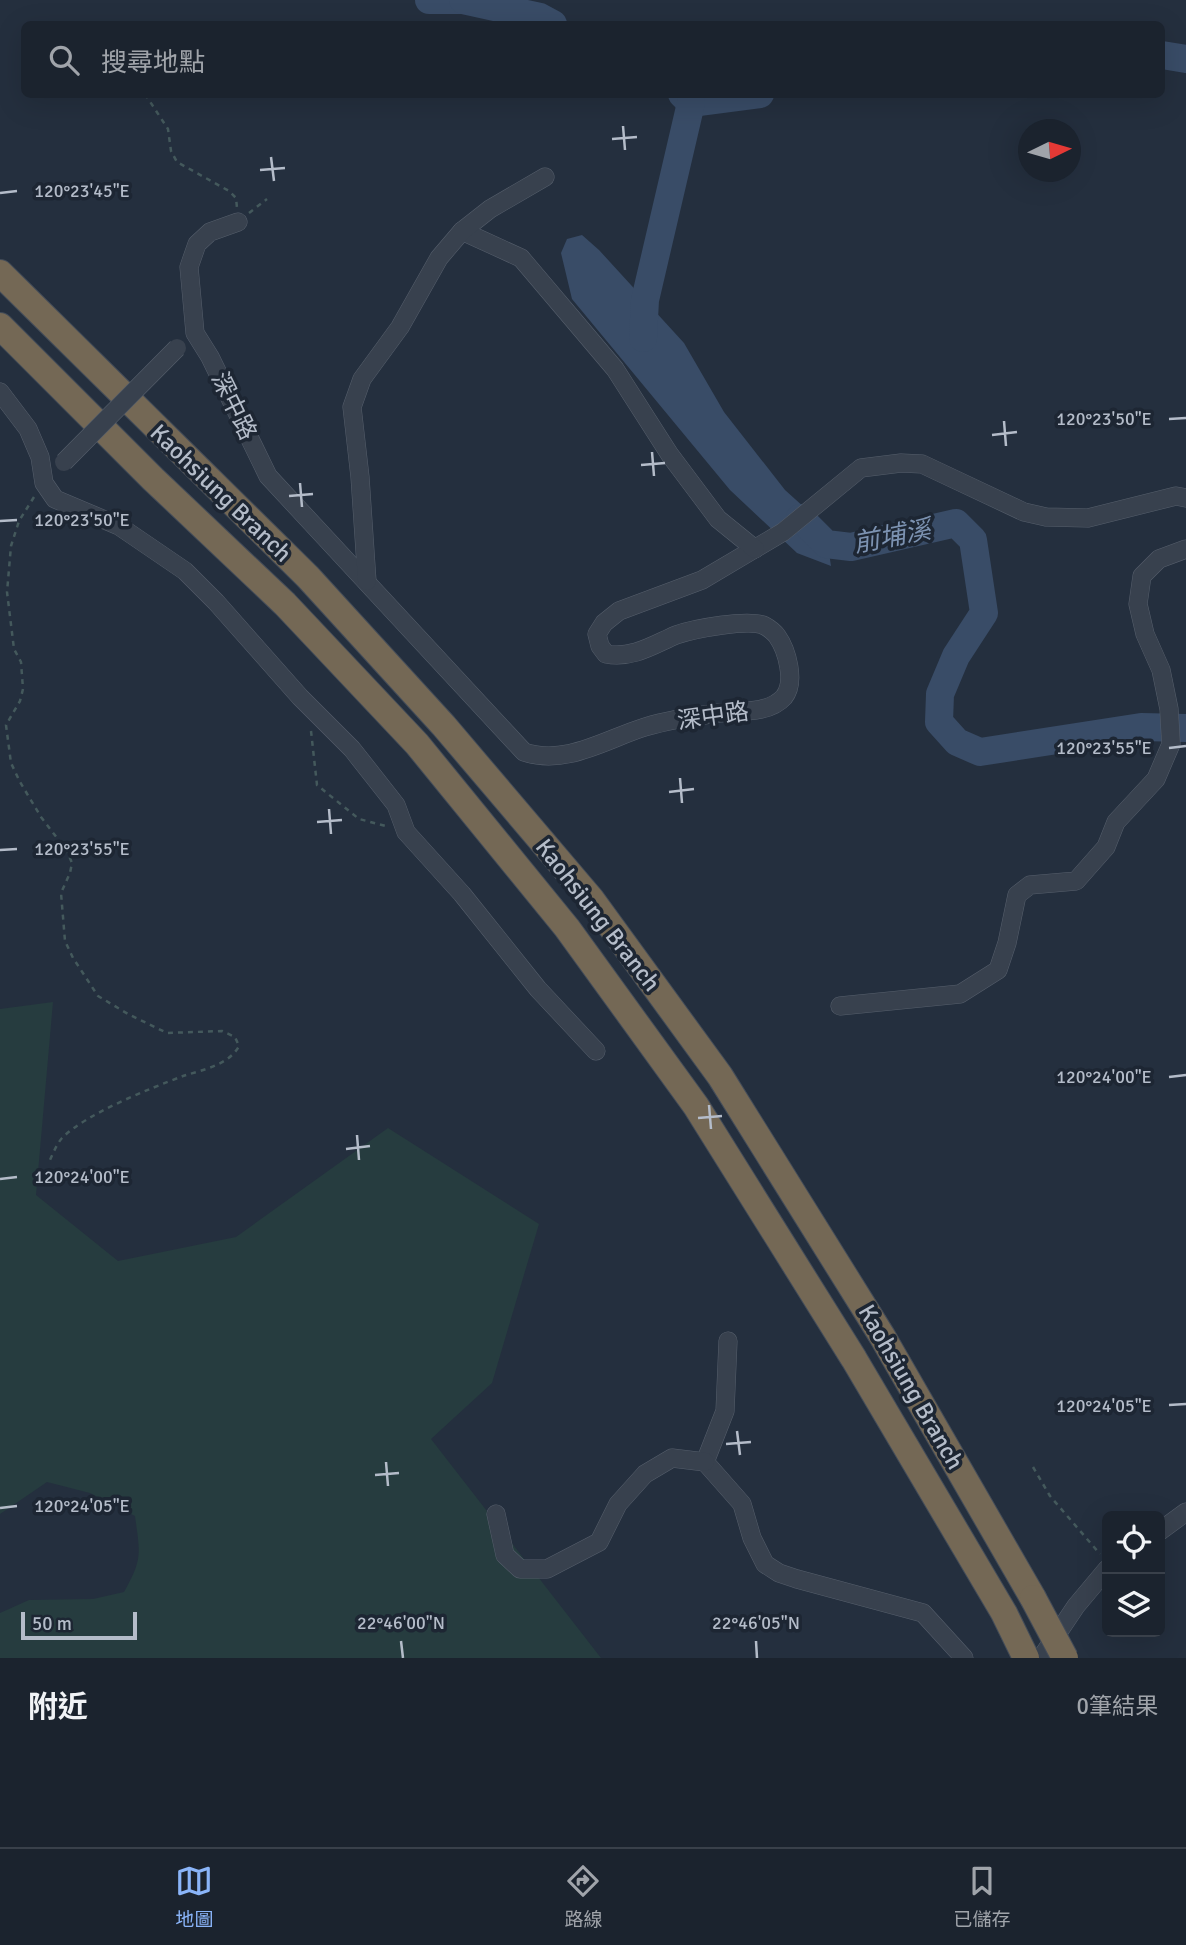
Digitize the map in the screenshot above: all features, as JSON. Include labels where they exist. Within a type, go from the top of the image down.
[{"type":"highway","name":"Kaohsiung Branch","points":[[0,273],[308,577],[444,726],[591,900],[720,1076],[882,1336],[1065,1658]]},
{"type":"highway","name":"Kaohsiung Branch","points":[[0,326],[153,479],[285,604],[417,744],[568,928],[696,1106],[854,1359],[1004,1613],[1026,1658]]},
{"type":"street","points":[[367,581],[352,407],[362,379],[400,327],[439,258],[462,230],[545,177]]},
{"type":"street","name":"深中路","points":[[239,222],[210,232],[197,244],[189,267],[195,333],[211,357],[268,476],[523,752],[540,758],[603,745],[656,724],[715,713],[766,709],[784,697],[788,688],[789,670],[785,650],[777,635],[764,625],[742,623],[678,635],[643,651],[617,656],[606,654],[600,646],[597,634],[604,623],[619,611],[702,580],[783,532],[861,468],[901,463],[922,464],[1024,512],[1046,517],[1088,518],[1176,496],[1186,498]]},
{"type":"street","points":[[462,230],[521,258],[615,369],[670,455],[718,519],[755,548]]},
{"type":"street","points":[[44,483],[195,333]]},
{"type":"street","points":[[0,392],[28,429],[40,457],[44,483],[55,499],[119,526],[184,571],[216,602],[309,706],[352,749],[396,805],[406,832],[462,894],[538,989],[596,1051]]},
{"type":"street","points":[[840,1006],[960,994],[998,970],[1017,895],[1030,885],[1076,881],[1105,847],[1116,822],[1156,779],[1171,744],[1169,709],[1161,670],[1145,634],[1138,604],[1142,576],[1159,559],[1186,549]]},
{"type":"street","points":[[705,1462],[725,1411],[728,1341]]},
{"type":"street","points":[[496,1514],[505,1555],[509,1561],[520,1569],[547,1569],[598,1542],[618,1504],[645,1474],[672,1458],[705,1462],[742,1504],[752,1538],[765,1564],[797,1580],[923,1613],[964,1658]]},
{"type":"street","points":[[1165,1527],[1186,1512]]},
{"type":"street","points":[[1041,1658],[1076,1606],[1103,1574]]},
{"type":"path","points":[[148,98],[167,129],[171,151],[177,162],[229,191],[236,198],[239,222]]},
{"type":"path","points":[[239,222],[267,199]]},
{"type":"path","points":[[44,483],[19,521],[11,546],[7,592],[14,649],[21,662],[23,690],[20,701],[6,725],[11,763],[20,782],[41,817],[67,851],[72,863],[61,893],[65,940],[98,996],[167,1033],[222,1031],[234,1037],[239,1046],[234,1056],[159,1086],[78,1127],[59,1141],[49,1162]]},
{"type":"path","points":[[309,706],[317,786],[359,819],[406,832]]},
{"type":"path","points":[[1033,1467],[1050,1496],[1102,1556]]},
{"type":"green space","points":[[53,1002],[36,1195],[118,1261],[236,1237],[388,1128],[539,1224],[492,1383],[431,1439],[601,1658],[0,1658],[0,1613],[29,1600],[93,1599],[124,1592],[138,1556],[135,1516],[90,1493],[47,1482],[0,1514],[0,1009]]},
{"type":"water","points":[[582,235],[684,343],[724,412],[785,490],[825,526],[831,566],[797,553],[730,490],[572,299],[561,253],[567,239]]},
{"type":"waterway","points":[[429,0],[461,0]]},
{"type":"waterway","points":[[463,0],[547,21]]},
{"type":"waterway","points":[[1165,56],[1186,59]]},
{"type":"waterway","points":[[686,98],[691,103],[729,98]]},
{"type":"waterway","name":"前埔溪","points":[[643,338],[645,300],[691,103]]},
{"type":"waterway","name":"前埔溪","points":[[800,518],[826,544],[851,547],[956,523],[973,540],[984,613],[956,656],[940,694],[939,722],[957,742],[980,752],[1141,727],[1186,728]]}]
